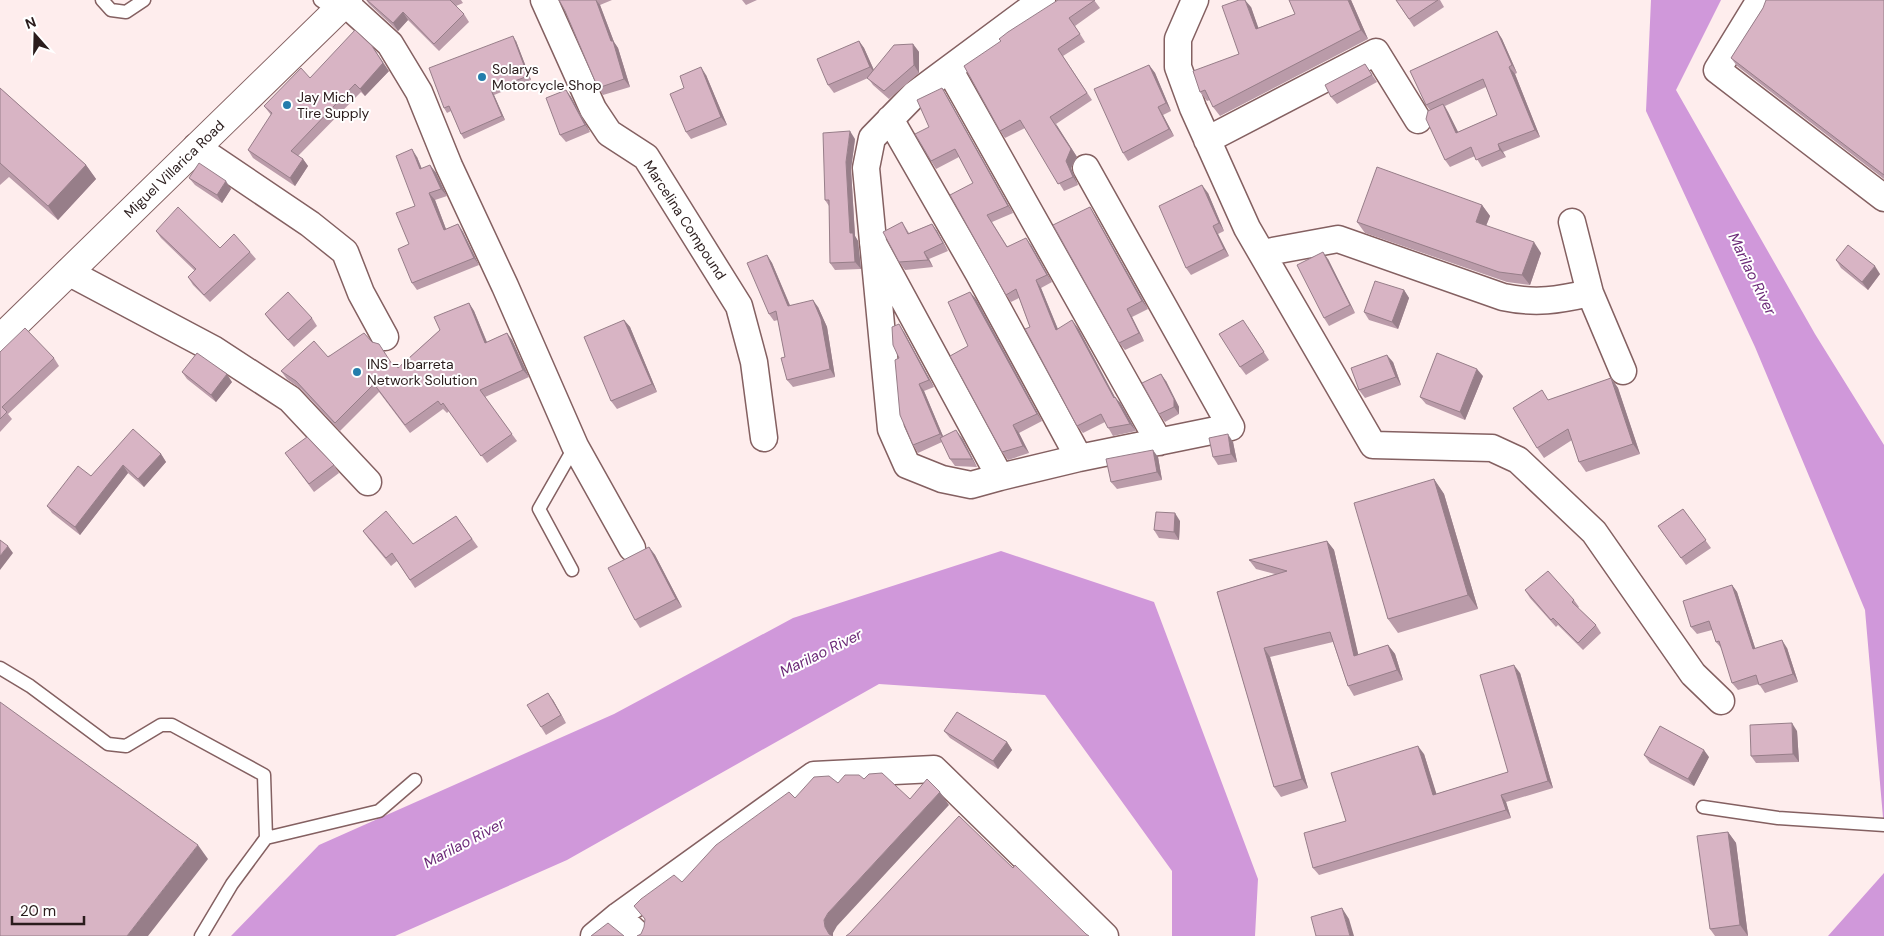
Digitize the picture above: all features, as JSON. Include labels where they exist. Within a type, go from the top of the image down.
[{"type":"main road","name":"Miguel Villarica Road","points":[[0,339],[196,147],[338,4]]},
{"type":"street","name":"Marcelina Compound","points":[[544,0],[593,109],[609,133],[646,157],[739,306],[754,362],[764,438]]},
{"type":"street","points":[[1042,0],[914,95],[872,138],[866,168],[891,429],[907,465],[942,479],[971,485],[1079,458],[1231,427],[1086,168]]},
{"type":"street","points":[[1195,0],[1178,39],[1178,67],[1207,140],[1247,228],[1373,445],[1492,448],[1518,460],[1594,532],[1693,674],[1721,701]]},
{"type":"street","points":[[1760,0],[1716,70],[1884,198]]},
{"type":"street","points":[[338,4],[390,44],[419,92],[449,166],[575,446],[632,548]]},
{"type":"street","points":[[1207,140],[1376,52],[1418,120]]},
{"type":"street","points":[[949,69],[1159,442]]},
{"type":"street","points":[[890,119],[979,274],[1079,458]]},
{"type":"street","points":[[196,147],[310,224],[345,252],[361,293],[385,337]]},
{"type":"street","points":[[1572,222],[1590,293],[1623,371]]},
{"type":"street","points":[[1262,253],[1338,239],[1503,297],[1537,302],[1555,301],[1590,293]]},
{"type":"street","points":[[873,243],[1000,477]]},
{"type":"street","points":[[68,272],[213,349],[290,398],[368,482]]},
{"type":"street","points":[[594,936],[618,916],[814,775],[934,769],[964,812],[1105,936]]},
{"type":"street","points":[[618,916],[638,936]]},
{"type":"lane","points":[[102,0],[112,10],[126,12],[144,0]]},
{"type":"lane","points":[[572,570],[539,509],[575,446]]},
{"type":"lane","points":[[0,668],[30,686],[108,744],[126,746],[161,725],[172,725],[264,775],[266,838],[232,884],[200,936]]},
{"type":"lane","points":[[266,838],[379,811],[414,780]]},
{"type":"lane","points":[[1702,808],[1778,818],[1884,825]]},
{"type":"water","name":"Marilao River","points":[[1651,0],[1721,0],[1676,90],[1815,334],[1884,445],[1884,829],[1865,610],[1755,347],[1646,111]]},
{"type":"water","name":"Marilao River","points":[[1001,551],[1154,602],[1258,879],[1255,936],[1172,936],[1172,871],[1045,695],[879,684],[567,860],[395,936],[231,936],[319,845],[614,714],[793,618]]},
{"type":"water","points":[[1884,873],[1884,936],[1828,936]]},
{"type":"building","points":[[367,0],[450,0],[464,14],[434,44],[403,12],[393,23]]},
{"type":"building","points":[[559,0],[596,0],[611,41],[613,41],[624,79],[598,88]]},
{"type":"building","points":[[1058,0],[1095,0],[1069,18],[1080,34],[1058,49],[1087,93],[1050,117],[1071,149],[1066,161],[1073,177],[1058,184],[1020,120],[1000,131],[964,66],[1001,41],[999,39],[1008,32]]},
{"type":"building","points":[[1239,0],[1245,0],[1256,29],[1295,14],[1289,0],[1348,0],[1361,30],[1213,107],[1205,90],[1200,92],[1193,71],[1239,54],[1222,6]]},
{"type":"building","points":[[1396,0],[1438,0],[1409,19]]},
{"type":"building","points":[[1766,0],[1884,0],[1884,175],[1731,58],[1763,8]]},
{"type":"building","points":[[355,30],[372,46],[383,63],[360,89],[355,84],[291,151],[303,159],[290,178],[248,150],[272,113],[264,106],[301,68],[310,78]]},
{"type":"building","points":[[1497,31],[1512,65],[1509,67],[1535,130],[1498,144],[1500,150],[1476,160],[1471,147],[1445,160],[1426,119],[1428,111],[1443,104],[1456,133],[1497,115],[1483,79],[1426,105],[1410,71]]},
{"type":"building","name":"Solarys Motorcycle Shop","points":[[513,36],[528,76],[491,90],[502,116],[461,134],[449,106],[444,108],[429,68]]},
{"type":"building","points":[[859,41],[870,67],[828,85],[817,59]]},
{"type":"building","points":[[913,44],[914,65],[884,91],[867,78],[894,45]]},
{"type":"building","points":[[1365,64],[1372,75],[1331,97],[1325,85]]},
{"type":"building","points":[[1149,65],[1166,103],[1158,107],[1169,129],[1123,153],[1094,89]]},
{"type":"building","points":[[701,67],[721,117],[686,132],[670,94],[684,88],[680,76]]},
{"type":"building","points":[[0,88],[86,165],[48,206],[0,163]]},
{"type":"building","points":[[942,88],[1008,206],[987,215],[1007,247],[1026,238],[1047,275],[1036,280],[1056,330],[1072,320],[1130,424],[1108,428],[1101,414],[1077,426],[1025,329],[1030,327],[1016,289],[1006,295],[950,195],[973,183],[955,149],[931,161],[915,134],[929,127],[917,100]]},
{"type":"building","points":[[566,90],[585,125],[560,135],[546,98]]},
{"type":"building","points":[[850,131],[846,162],[850,233],[853,233],[855,262],[830,263],[829,200],[825,200],[823,133]]},
{"type":"building","points":[[412,149],[420,169],[430,165],[441,189],[429,193],[444,230],[458,224],[474,258],[412,283],[398,249],[409,244],[396,213],[415,206],[396,156]]},
{"type":"building","points":[[199,163],[226,181],[217,195],[189,178]]},
{"type":"building","points":[[1377,167],[1482,205],[1476,222],[1534,242],[1522,275],[1499,272],[1357,222]]},
{"type":"building","points":[[1202,185],[1219,223],[1213,226],[1224,249],[1186,268],[1159,206]]},
{"type":"building","points":[[178,207],[220,248],[234,234],[250,252],[204,295],[188,277],[196,269],[156,231]]},
{"type":"building","points":[[1090,207],[1142,301],[1127,309],[1139,333],[1119,343],[1053,225]]},
{"type":"building","points":[[902,222],[908,234],[932,224],[943,243],[924,252],[928,260],[899,262],[883,232]]},
{"type":"building","points":[[1848,245],[1875,266],[1862,282],[1836,260]]},
{"type":"building","points":[[1323,252],[1350,305],[1324,318],[1297,265]]},
{"type":"building","points":[[767,255],[788,306],[813,300],[821,319],[830,369],[787,380],[781,358],[785,357],[776,311],[769,314],[747,263]]},
{"type":"building","points":[[1375,281],[1404,290],[1392,322],[1364,312]]},
{"type":"building","points":[[288,292],[312,318],[288,340],[265,314]]},
{"type":"building","points":[[970,292],[1037,414],[1013,425],[1023,446],[1002,452],[950,356],[968,346],[948,302]]},
{"type":"building","points":[[469,303],[485,343],[507,333],[523,370],[480,390],[512,434],[481,456],[443,403],[441,405],[438,401],[405,425],[374,384],[335,423],[296,381],[281,371],[314,341],[328,357],[364,333],[372,342],[379,344],[392,364],[394,362],[398,368],[440,330],[434,317]]},
{"type":"building","points":[[624,320],[652,384],[611,401],[584,337]]},
{"type":"building","points":[[1243,320],[1264,352],[1240,367],[1219,334]]},
{"type":"building","points":[[899,324],[929,380],[919,384],[940,434],[913,445],[900,415],[895,360],[899,358],[893,345],[892,327]]},
{"type":"building","points":[[25,328],[54,358],[2,407],[7,412],[0,419],[0,352]]},
{"type":"building","points":[[197,353],[227,374],[211,395],[182,372]]},
{"type":"building","points":[[1437,353],[1477,369],[1460,412],[1420,397]]},
{"type":"building","points":[[1387,355],[1396,377],[1359,390],[1351,368]]},
{"type":"building","points":[[1161,374],[1174,399],[1174,407],[1159,414],[1142,383]]},
{"type":"building","points":[[1611,378],[1633,444],[1579,462],[1568,429],[1537,448],[1513,408],[1542,390],[1548,400]]},
{"type":"building","points":[[133,429],[161,454],[138,479],[123,465],[75,527],[47,506],[78,466],[91,476]]},
{"type":"building","points":[[956,430],[972,459],[950,459],[940,438]]},
{"type":"building","points":[[1228,434],[1231,454],[1213,457],[1209,438]]},
{"type":"building","points":[[307,437],[334,465],[309,484],[285,453]]},
{"type":"building","points":[[1153,450],[1157,472],[1111,482],[1106,459]]},
{"type":"building","points":[[1434,479],[1468,595],[1388,619],[1354,503]]},
{"type":"building","points":[[1683,509],[1706,540],[1681,558],[1658,526]]},
{"type":"building","points":[[386,511],[413,544],[456,516],[472,539],[410,580],[392,553],[386,558],[363,531]]},
{"type":"building","points":[[1156,512],[1175,513],[1174,532],[1154,530]]},
{"type":"building","points":[[0,540],[8,546],[0,556]]},
{"type":"building","points":[[1327,541],[1354,656],[1388,645],[1397,670],[1348,686],[1330,632],[1264,648],[1302,779],[1274,787],[1217,592],[1287,571],[1249,560]]},
{"type":"building","points":[[649,547],[676,599],[635,620],[608,568]]},
{"type":"building","points":[[1548,571],[1574,600],[1572,602],[1596,625],[1578,643],[1553,618],[1551,620],[1525,590]]},
{"type":"building","points":[[1732,585],[1753,649],[1782,640],[1793,674],[1759,685],[1756,675],[1732,683],[1719,641],[1716,642],[1709,621],[1691,627],[1683,601]]},
{"type":"building","points":[[1514,665],[1548,781],[1501,795],[1506,810],[1313,868],[1304,833],[1346,821],[1331,773],[1418,746],[1433,795],[1508,772],[1480,675]]},
{"type":"building","points":[[548,693],[561,715],[541,727],[527,705]]},
{"type":"building","points":[[0,702],[198,845],[127,936],[0,936]]},
{"type":"building","points":[[957,712],[1007,742],[993,761],[944,731]]},
{"type":"building","points":[[1792,723],[1793,754],[1751,756],[1750,725]]},
{"type":"building","points":[[1660,726],[1704,750],[1688,779],[1644,755]]},
{"type":"building","points":[[882,773],[910,799],[927,779],[940,792],[828,913],[824,920],[825,927],[829,934],[833,936],[637,936],[641,934],[645,919],[634,906],[641,899],[674,875],[682,882],[716,845],[789,792],[795,798],[814,777],[829,776],[838,783],[845,775],[859,775],[864,779],[869,774]]},
{"type":"building","points":[[959,816],[1013,868],[1015,865],[1089,936],[846,936]]},
{"type":"building","points":[[1728,832],[1740,925],[1710,929],[1697,836]]},
{"type":"building","points":[[1342,908],[1350,936],[1316,936],[1311,917]]},
{"type":"building","points":[[608,923],[624,936],[591,936]]},
{"type":"place","name":"Solarys Motorcycle Shop","points":[[482,77]]},
{"type":"place","name":"Jay Mich Tire Supply","points":[[287,105]]},
{"type":"place","name":"INS - Ibarreta Network Solution","points":[[357,372]]}]
